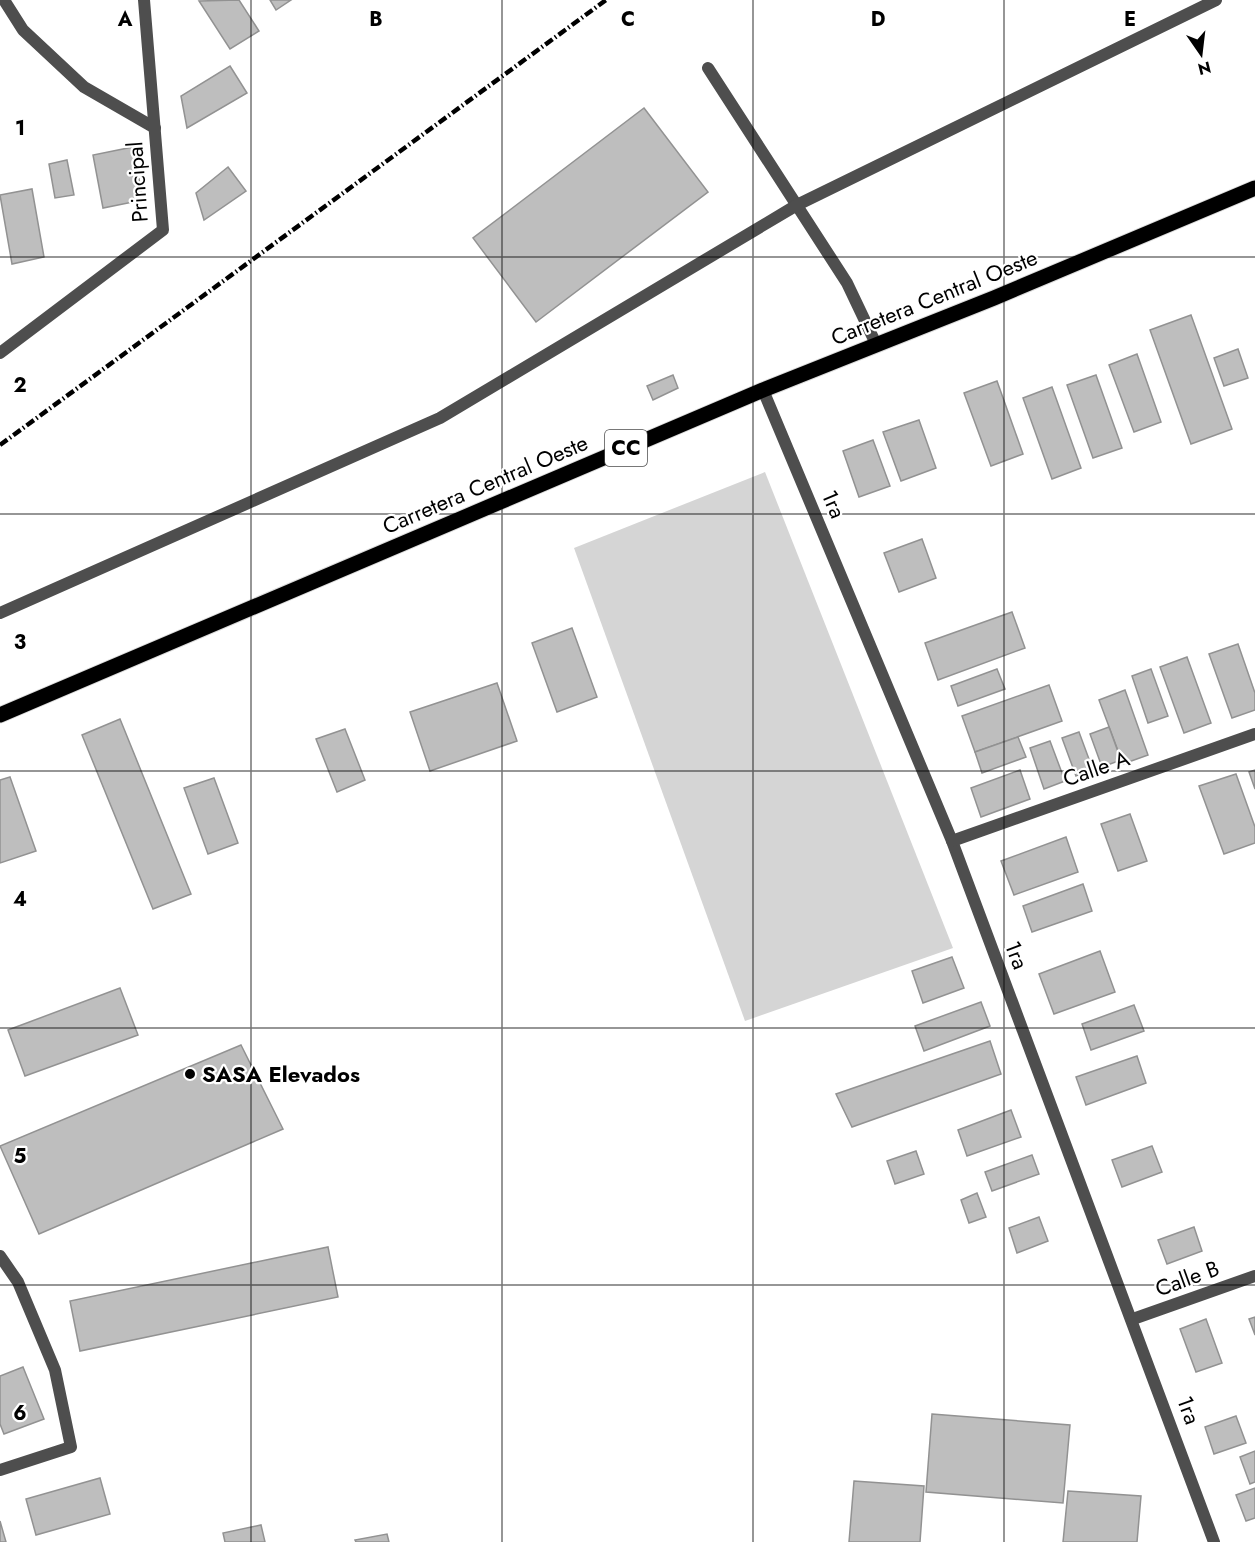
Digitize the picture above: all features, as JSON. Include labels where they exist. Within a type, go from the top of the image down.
[{"type":"main road","name":"Carretera Central Oeste","points":[[0,715],[764,390],[994,298],[1255,188]]},
{"type":"street","points":[[4,0],[23,30],[84,87],[155,128]]},
{"type":"street","name":"Principal","points":[[0,353],[163,230],[144,0]]},
{"type":"street","points":[[0,613],[440,418],[797,205],[1216,0]]},
{"type":"street","points":[[708,68],[847,283],[876,344]]},
{"type":"street","name":"1ra","points":[[764,390],[952,841],[1133,1320],[1214,1542]]},
{"type":"street","name":"Calle A","points":[[952,841],[1255,734]]},
{"type":"street","points":[[0,1256],[18,1282],[55,1370],[71,1447],[0,1470]]},
{"type":"street","name":"Calle B","points":[[1133,1320],[1255,1276]]},
{"type":"shaded area","points":[[765,472],[953,948],[745,1021],[574,548]]},
{"type":"building","points":[[239,0],[259,31],[230,49],[199,1]]},
{"type":"building","points":[[270,0],[291,0],[276,10]]},
{"type":"building","points":[[230,66],[247,93],[187,128],[181,96]]},
{"type":"building","points":[[644,108],[708,192],[536,322],[473,238]]},
{"type":"building","points":[[133,147],[143,200],[103,208],[93,155]]},
{"type":"building","points":[[67,160],[74,195],[55,198],[49,164]]},
{"type":"building","points":[[228,167],[246,191],[204,220],[196,193]]},
{"type":"building","points":[[32,189],[44,257],[12,264],[0,195]]},
{"type":"building","points":[[1191,315],[1232,429],[1191,444],[1150,330]]},
{"type":"building","points":[[1238,349],[1248,378],[1224,386],[1214,358]]},
{"type":"building","points":[[1137,354],[1161,422],[1134,432],[1109,365]]},
{"type":"building","points":[[673,375],[678,388],[653,400],[647,386]]},
{"type":"building","points":[[1096,375],[1122,448],[1093,458],[1067,385]]},
{"type":"building","points":[[997,381],[1023,454],[991,466],[964,393]]},
{"type":"building","points":[[1052,387],[1081,468],[1052,479],[1023,398]]},
{"type":"building","points":[[919,420],[936,468],[901,481],[883,432]]},
{"type":"building","points":[[873,440],[890,486],[859,497],[843,451]]},
{"type":"building","points":[[922,539],[936,578],[899,592],[884,553]]},
{"type":"building","points":[[1012,612],[1025,648],[938,680],[925,643]]},
{"type":"building","points":[[572,628],[597,697],[557,712],[532,643]]},
{"type":"building","points":[[1238,644],[1255,693],[1255,710],[1232,718],[1209,654]]},
{"type":"building","points":[[1187,657],[1211,723],[1184,733],[1160,667]]},
{"type":"building","points":[[997,669],[1005,689],[958,706],[951,686]]},
{"type":"building","points":[[1151,669],[1168,716],[1148,723],[1132,676]]},
{"type":"building","points":[[497,683],[517,741],[430,771],[410,712]]},
{"type":"building","points":[[1049,685],[1062,721],[975,752],[962,716]]},
{"type":"building","points":[[1125,690],[1148,755],[1123,764],[1099,700]]},
{"type":"building","points":[[120,719],[191,894],[153,909],[82,735]]},
{"type":"building","points":[[1109,727],[1121,760],[1102,767],[1090,734]]},
{"type":"building","points":[[345,729],[365,780],[337,792],[316,739]]},
{"type":"building","points":[[1079,732],[1093,770],[1076,776],[1062,738]]},
{"type":"building","points":[[1018,737],[1026,757],[982,773],[975,752]]},
{"type":"building","points":[[1050,741],[1065,781],[1044,789],[1030,748]]},
{"type":"building","points":[[1020,770],[1030,799],[981,817],[971,788]]},
{"type":"building","points":[[1255,770],[1255,789],[1249,772]]},
{"type":"building","points":[[1236,774],[1255,827],[1255,843],[1224,854],[1199,786]]},
{"type":"building","points":[[10,777],[36,851],[0,863],[0,780]]},
{"type":"building","points":[[214,778],[238,843],[208,854],[184,788]]},
{"type":"building","points":[[1130,814],[1147,861],[1118,871],[1101,824]]},
{"type":"building","points":[[1066,837],[1078,872],[1014,895],[1001,861]]},
{"type":"building","points":[[1083,884],[1092,911],[1032,932],[1023,906]]},
{"type":"building","points":[[1100,951],[1115,992],[1054,1014],[1039,974]]},
{"type":"building","points":[[952,957],[964,988],[923,1003],[912,971]]},
{"type":"building","points":[[120,988],[138,1035],[25,1076],[8,1030]]},
{"type":"building","points":[[981,1002],[990,1026],[924,1051],[915,1026]]},
{"type":"building","points":[[1134,1005],[1144,1031],[1091,1050],[1082,1024]]},
{"type":"building","points":[[990,1041],[1001,1074],[852,1127],[836,1094]]},
{"type":"building","points":[[241,1045],[283,1129],[39,1234],[0,1146]]},
{"type":"building","points":[[1137,1056],[1146,1083],[1086,1105],[1076,1077]]},
{"type":"building","points":[[1011,1110],[1021,1137],[967,1156],[958,1130]]},
{"type":"building","points":[[1152,1146],[1162,1172],[1122,1187],[1112,1160]]},
{"type":"building","points":[[916,1151],[924,1174],[895,1184],[887,1161]]},
{"type":"building","points":[[1032,1155],[1039,1174],[992,1191],[985,1172]]},
{"type":"building","points":[[977,1193],[986,1217],[969,1223],[961,1200]]},
{"type":"building","points":[[1039,1217],[1048,1241],[1017,1253],[1009,1228]]},
{"type":"building","points":[[1194,1227],[1202,1251],[1167,1264],[1158,1240]]},
{"type":"building","points":[[328,1247],[338,1297],[80,1351],[70,1301]]},
{"type":"building","points":[[1255,1317],[1255,1335],[1249,1319]]},
{"type":"building","points":[[1206,1319],[1222,1363],[1196,1372],[1180,1329]]},
{"type":"building","points":[[23,1367],[44,1419],[4,1434],[0,1424],[0,1376]]},
{"type":"building","points":[[932,1414],[1070,1425],[1063,1503],[926,1492]]},
{"type":"building","points":[[1236,1416],[1246,1443],[1214,1454],[1205,1427]]},
{"type":"building","points":[[1255,1451],[1255,1482],[1250,1484],[1240,1457]]},
{"type":"building","points":[[100,1478],[110,1514],[36,1535],[26,1499]]},
{"type":"building","points":[[854,1481],[924,1486],[920,1542],[849,1542]]},
{"type":"building","points":[[1255,1488],[1255,1518],[1246,1521],[1236,1495]]},
{"type":"building","points":[[1068,1491],[1141,1496],[1137,1542],[1063,1542]]},
{"type":"building","points":[[0,1521],[6,1542],[0,1542]]},
{"type":"building","points":[[261,1525],[265,1542],[225,1542],[223,1533]]},
{"type":"building","points":[[387,1534],[389,1542],[356,1542],[355,1540]]},
{"type":"railway","points":[[0,445],[606,0]]},
{"type":"place","name":"SASA Elevados","points":[[190,1074]]}]
